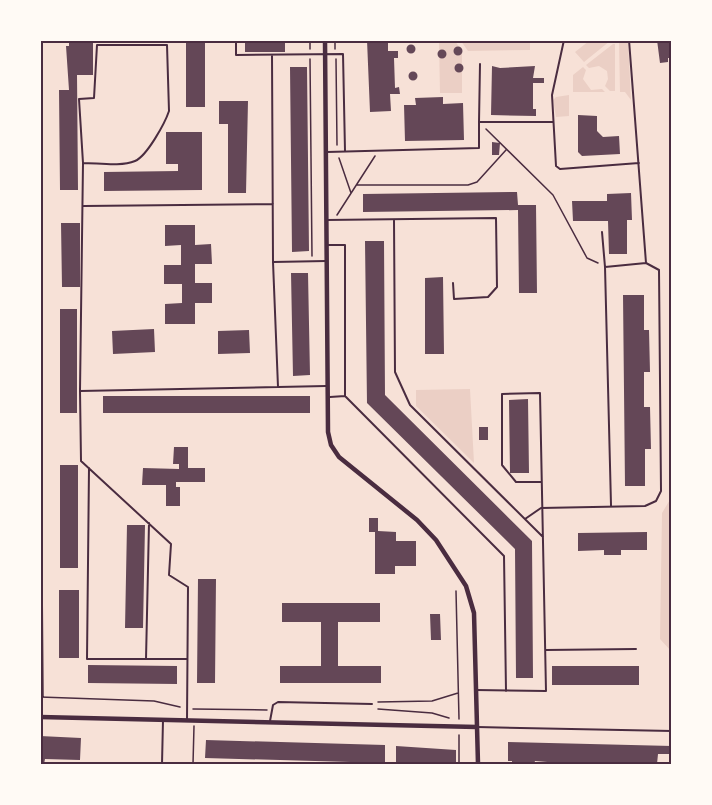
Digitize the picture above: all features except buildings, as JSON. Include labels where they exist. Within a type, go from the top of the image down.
[{"type":"street","points":[[325,40],[328,432],[331,445],[339,457],[417,520],[436,540],[466,586],[474,613],[478,765]]},
{"type":"street","points":[[40,717],[477,727]]},
{"type":"lane","points":[[236,40],[236,56],[343,54],[345,152]]},
{"type":"lane","points":[[564,40],[552,95],[554,163],[560,169],[639,163]]},
{"type":"lane","points":[[630,40],[646,263]]},
{"type":"lane","points":[[83,163],[130,162],[143,155],[166,121],[168,45],[96,45],[94,98],[79,99],[83,163],[81,461],[171,544],[169,575],[188,587],[187,721]]},
{"type":"lane","points":[[272,55],[273,262],[278,387]]},
{"type":"lane","points":[[326,152],[479,148],[480,64]]},
{"type":"lane","points":[[478,122],[552,122]]},
{"type":"lane","points":[[83,206],[273,204]]},
{"type":"lane","points":[[326,220],[496,218],[497,287],[488,297],[454,299],[453,284]]},
{"type":"lane","points":[[394,219],[394,372],[410,405],[543,537]]},
{"type":"lane","points":[[602,232],[606,267],[611,506]]},
{"type":"lane","points":[[326,245],[345,245],[345,396],[504,556],[506,691]]},
{"type":"lane","points":[[273,262],[326,261]]},
{"type":"lane","points":[[525,519],[541,508],[645,506],[656,501],[661,491],[658,270],[646,263],[606,267]]},
{"type":"lane","points":[[80,391],[327,386]]},
{"type":"lane","points":[[476,690],[546,691],[540,393],[502,394],[502,465],[516,482],[540,482]]},
{"type":"lane","points":[[327,397],[345,396]]},
{"type":"lane","points":[[89,468],[87,660],[188,659]]},
{"type":"lane","points":[[147,659],[149,523]]},
{"type":"lane","points":[[546,650],[636,649]]},
{"type":"lane","points":[[270,722],[273,705],[278,702],[372,704]]},
{"type":"lane","points":[[162,720],[162,765]]},
{"type":"lane","points":[[477,727],[672,731]]},
{"type":"path","points":[[310,40],[312,261]]},
{"type":"path","points":[[335,40],[337,152],[351,193]]},
{"type":"path","points":[[478,122],[553,195],[587,258],[606,267]]},
{"type":"path","points":[[357,184],[468,185],[477,182],[508,149]]},
{"type":"path","points":[[333,220],[378,151]]},
{"type":"path","points":[[40,327],[42,697],[154,701],[188,708],[271,710]]},
{"type":"path","points":[[456,591],[459,765]]},
{"type":"path","points":[[372,704],[382,701],[432,701],[458,693]]},
{"type":"path","points":[[372,704],[380,711],[432,713],[450,718]]},
{"type":"path","points":[[193,765],[194,721]]},
{"type":"shaded area","points":[[559,40],[530,41],[530,50],[468,51],[461,41]]},
{"type":"shaded area","points":[[439,41],[455,41],[462,51],[462,93],[440,93]]},
{"type":"shaded area","points":[[589,41],[610,41],[584,62],[575,52]]},
{"type":"shaded area","points":[[619,41],[628,41],[631,100],[625,92],[620,92]]},
{"type":"shaded area","points":[[615,44],[615,91],[610,91],[605,86],[608,79],[607,71],[599,66],[589,68],[586,65]]},
{"type":"shaded area","points":[[583,67],[586,70],[583,79],[591,90],[602,89],[605,92],[573,92],[573,75]]},
{"type":"shaded area","points":[[569,95],[569,116],[556,117],[553,100],[556,97]]},
{"type":"shaded area","points":[[470,389],[474,463],[416,406],[416,390]]},
{"type":"shaded area","points":[[671,498],[671,651],[660,639],[662,513]]}]
